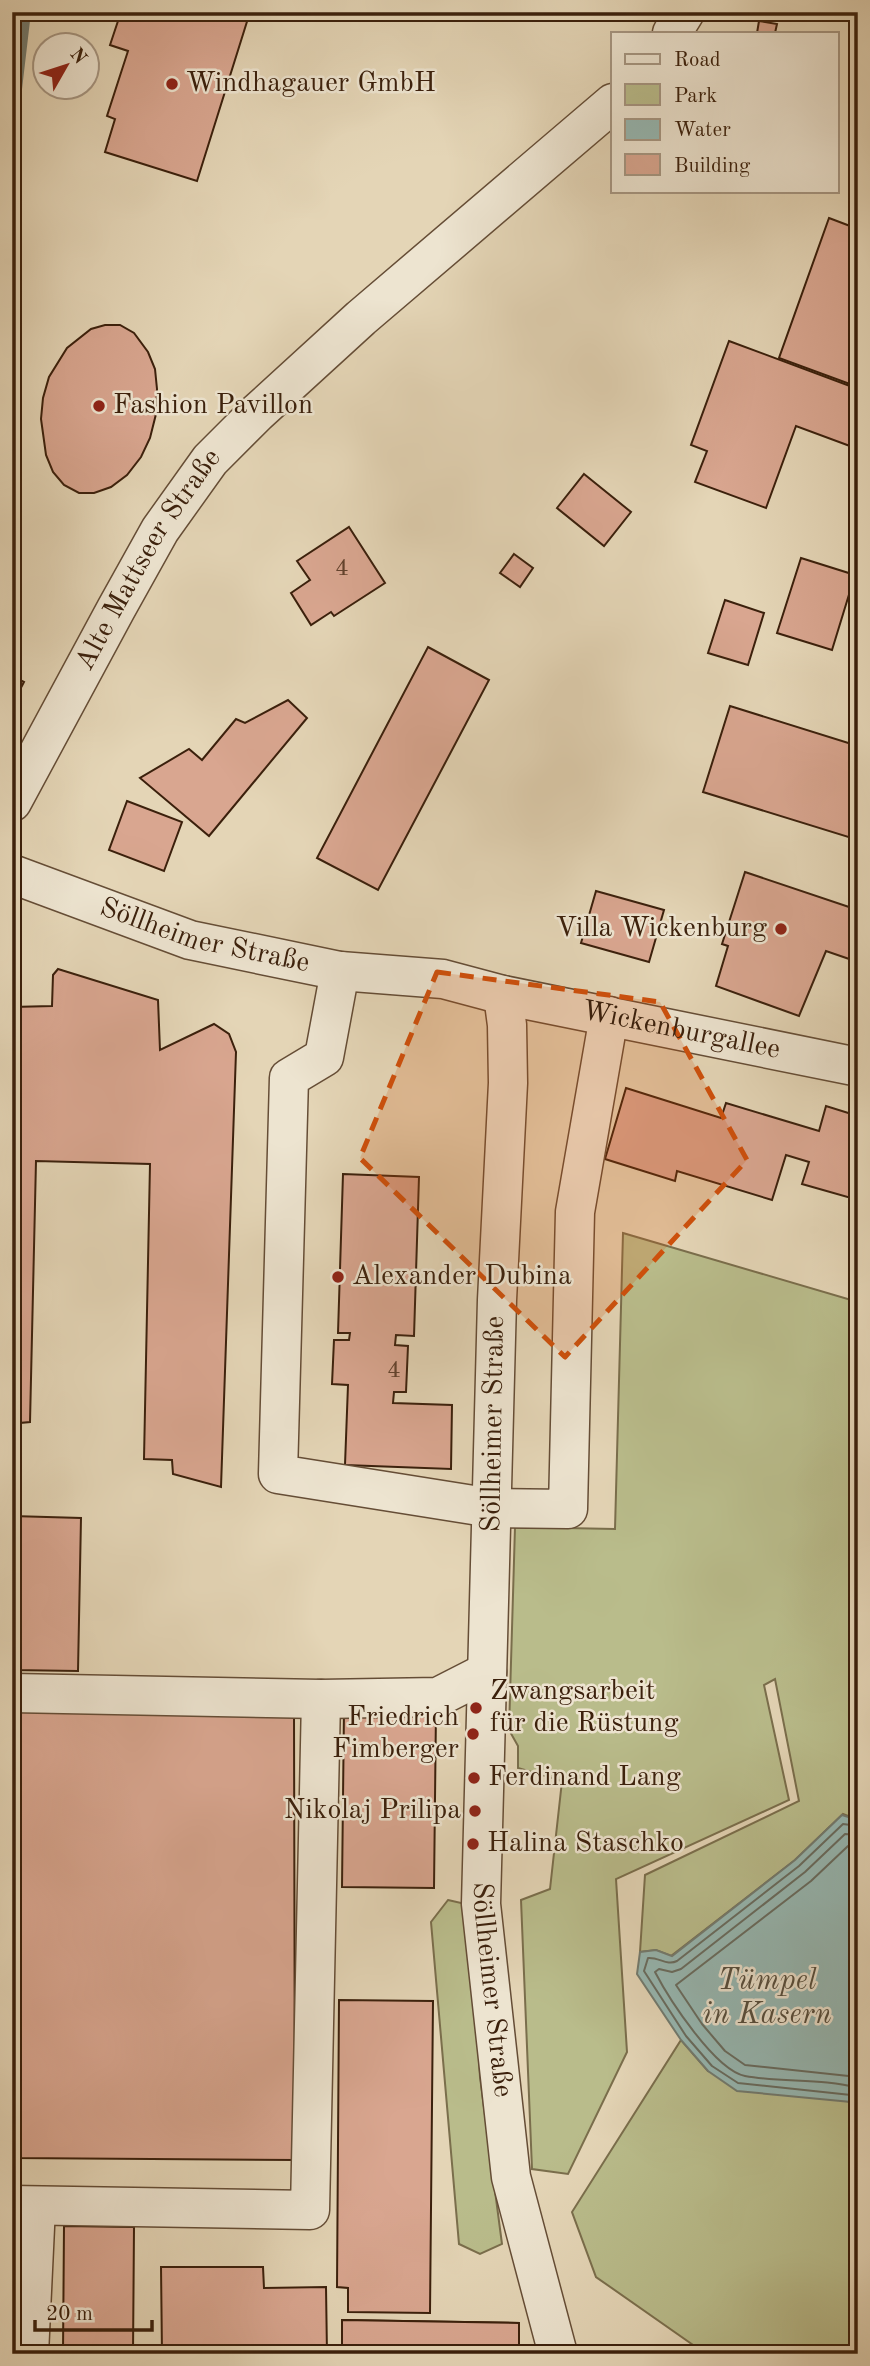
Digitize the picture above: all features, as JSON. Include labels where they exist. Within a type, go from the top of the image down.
[{"type":"street","points":[[673,32],[685,12]]},
{"type":"street","name":"Alte Mattseer Straße","points":[[12,802],[154,541],[210,460],[361,318],[611,105]]},
{"type":"street","name":"Söllheimer Straße","points":[[12,874],[190,940],[340,971],[443,979],[503,995],[507,1025],[508,1083],[497,1300],[481,1904],[511,2177],[558,2354]]},
{"type":"street","points":[[340,971],[324,1056],[289,1078],[278,1474],[492,1508],[568,1509],[575,1212],[609,1016]]},
{"type":"street","name":"Wickenburgallee","points":[[503,995],[858,1067]]},
{"type":"street","points":[[12,1693],[150,1679],[321,1699],[438,1697],[487,1672]]},
{"type":"street","points":[[29,2354],[24,2206],[310,2210],[321,1699]]},
{"type":"highlighted area","points":[[437,972],[660,1002],[747,1160],[565,1357],[360,1158]]},
{"type":"green space","points":[[623,1233],[858,1302],[858,1820],[843,1814],[795,1860],[671,1956],[656,1950],[640,1952],[645,1875],[799,1801],[775,1679],[764,1685],[789,1800],[616,1879],[627,2052],[568,2174],[532,2169],[521,1900],[550,1889],[562,1781],[518,1768],[518,1746],[509,1730],[515,1527],[615,1529]]},
{"type":"green space","points":[[448,1900],[470,1905],[480,2077],[502,2244],[480,2254],[459,2244],[431,1922]]},
{"type":"green space","points":[[681,2040],[708,2071],[851,2102],[858,2106],[858,2354],[706,2354],[596,2277],[572,2212]]},
{"type":"water","name":"Tümpel in Kasern","points":[[842,1815],[858,1820],[858,2106],[851,2102],[737,2091],[708,2071],[681,2040],[637,1974],[640,1952],[656,1950],[672,1956],[795,1860]]},
{"type":"building","name":"Windhagauer GmbH","points":[[121,12],[250,12],[197,181],[105,152],[115,119],[107,116],[128,51],[110,45]]},
{"type":"building","points":[[759,21],[777,24],[775,32],[757,32]]},
{"type":"building","points":[[829,218],[858,229],[858,387],[779,358]]},
{"type":"building","name":"Fashion Pavillon","points":[[120,325],[134,333],[148,352],[155,369],[156,414],[150,438],[141,457],[127,475],[111,487],[94,493],[79,493],[64,485],[53,472],[46,455],[41,419],[43,398],[49,377],[67,348],[91,329]]},
{"type":"building","points":[[729,341],[858,389],[858,449],[796,426],[766,508],[695,482],[707,451],[691,445]]},
{"type":"building","points":[[584,474],[631,512],[604,546],[557,508]]},
{"type":"building","points":[[349,527],[385,583],[334,616],[331,612],[311,625],[291,593],[310,580],[297,561]]},
{"type":"building","points":[[514,554],[533,568],[520,587],[500,573]]},
{"type":"building","points":[[801,558],[855,575],[832,650],[777,633]]},
{"type":"building","points":[[725,600],[764,613],[748,665],[708,653]]},
{"type":"building","points":[[428,647],[489,680],[378,890],[317,858]]},
{"type":"building","points":[[12,676],[24,682],[12,705]]},
{"type":"building","points":[[288,700],[307,718],[209,836],[140,778],[189,749],[202,760],[236,719],[245,723]]},
{"type":"building","points":[[730,706],[858,746],[858,840],[703,792]]},
{"type":"building","points":[[127,801],[182,822],[164,871],[109,850]]},
{"type":"building","points":[[745,872],[858,910],[858,962],[826,951],[799,1016],[716,986],[728,946],[722,944]]},
{"type":"building","points":[[596,891],[664,910],[649,962],[581,943]]},
{"type":"building","points":[[58,969],[158,1000],[160,1050],[214,1024],[229,1034],[236,1052],[221,1487],[173,1474],[172,1460],[144,1459],[150,1164],[36,1161],[30,1422],[20,1423],[20,1448],[12,1447],[12,1007],[52,1006],[53,975]]},
{"type":"building","points":[[626,1088],[721,1118],[726,1103],[819,1131],[826,1106],[858,1116],[858,1200],[802,1184],[809,1162],[786,1155],[772,1200],[677,1171],[675,1181],[605,1159]]},
{"type":"building","points":[[343,1174],[419,1177],[414,1336],[396,1335],[395,1345],[408,1346],[406,1392],[394,1392],[393,1403],[452,1405],[451,1469],[345,1465],[348,1385],[332,1384],[334,1340],[349,1340],[350,1333],[338,1333]]},
{"type":"building","points":[[12,1516],[81,1518],[78,1671],[12,1670]]},
{"type":"building","points":[[12,1707],[294,1712],[295,2160],[12,2158]]},
{"type":"building","points":[[344,1709],[436,1710],[434,1888],[342,1887]]},
{"type":"building","points":[[339,2000],[433,2001],[430,2313],[348,2312],[348,2288],[337,2287]]},
{"type":"building","points":[[64,2226],[134,2227],[133,2354],[63,2354]]},
{"type":"building","points":[[161,2267],[263,2267],[264,2288],[326,2287],[327,2354],[162,2354]]},
{"type":"building","points":[[342,2320],[519,2323],[519,2354],[342,2354]]},
{"type":"building","points":[[342,2320],[519,2323],[519,2354],[342,2354]]},
{"type":"waterway","points":[[12,123],[25,12]]},
{"type":"place","name":"Windhagauer GmbH","points":[[172,84]]},
{"type":"place","name":"Fashion Pavillon","points":[[99,406]]},
{"type":"place","name":"Villa Wickenburg","points":[[781,929]]},
{"type":"place","name":"Alexander Dubina","points":[[338,1277]]},
{"type":"place","name":"Zwangsarbeit für die Rüstung","points":[[476,1708]]},
{"type":"place","name":"Friedrich Fimberger","points":[[473,1734]]},
{"type":"place","name":"Ferdinand Lang","points":[[474,1778]]},
{"type":"place","name":"Nikolaj Prilipa","points":[[475,1811]]},
{"type":"place","name":"Halina Staschko","points":[[473,1844]]}]
